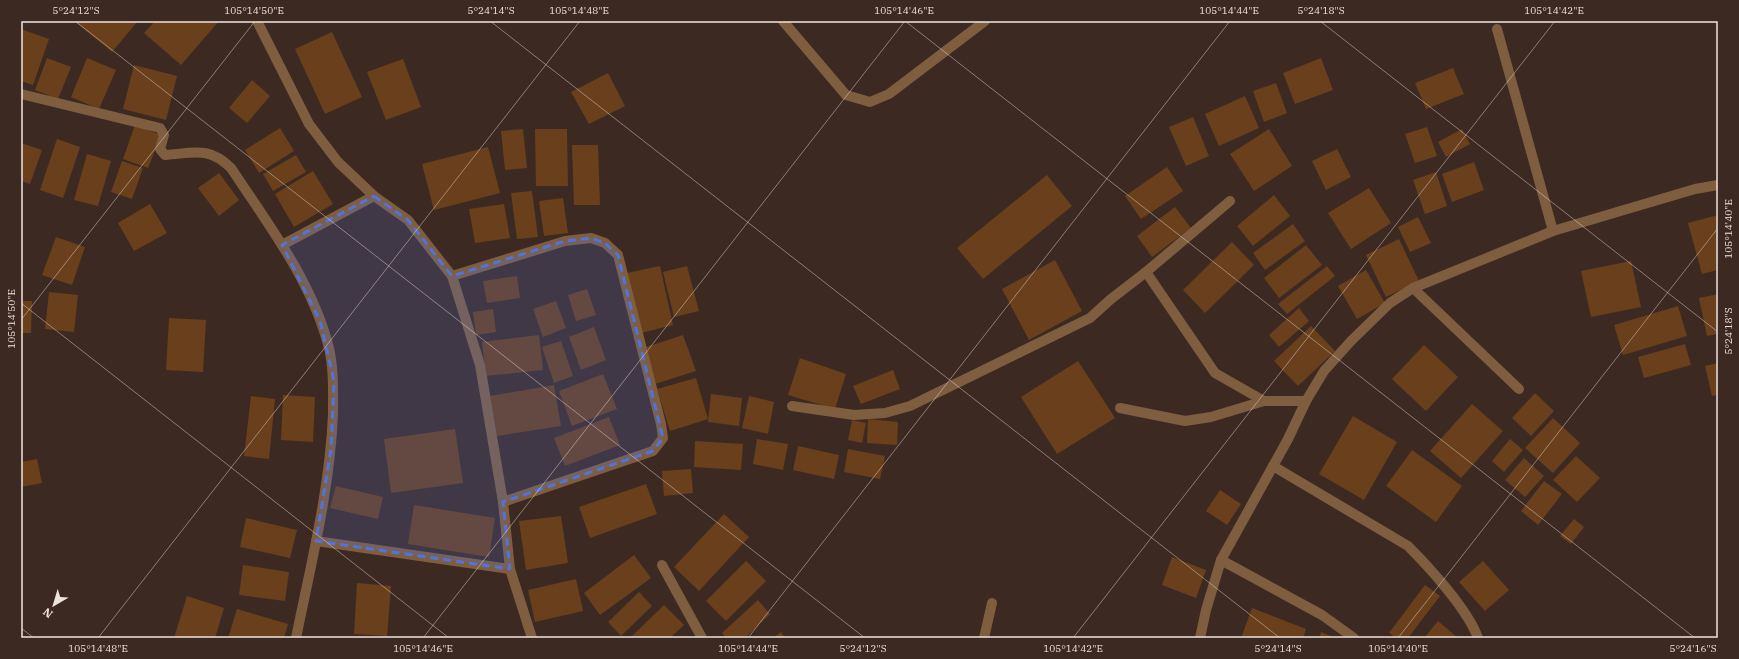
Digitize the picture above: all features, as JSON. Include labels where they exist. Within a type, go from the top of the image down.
[{"type":"street","points":[[257,21],[309,124],[338,162],[374,196],[408,220],[452,276],[480,365],[503,502],[510,569],[532,638]]},
{"type":"street","points":[[783,21],[846,95],[870,102],[888,94],[985,21]]},
{"type":"street","points":[[1497,29],[1554,232]]},
{"type":"street","points":[[21,94],[160,128],[164,134],[160,149],[165,155],[207,153],[220,158],[231,168],[282,245],[308,292],[320,321],[329,349],[334,380],[331,449],[316,541],[296,638]]},
{"type":"street","points":[[1200,638],[1220,560],[1273,466],[1306,401],[1324,371],[1351,341],[1390,303],[1413,288],[1554,232],[1694,189],[1718,185]]},
{"type":"street","points":[[282,245],[374,196]]},
{"type":"street","points":[[792,406],[854,415],[885,413],[910,406],[1090,318],[1230,201]]},
{"type":"street","points":[[452,276],[565,241],[591,238],[605,242],[618,255],[661,424],[663,438],[654,450],[503,502]]},
{"type":"street","points":[[1146,272],[1215,373],[1264,401]]},
{"type":"street","points":[[1413,288],[1519,389]]},
{"type":"street","points":[[1120,408],[1184,421],[1211,417],[1264,401],[1306,401]]},
{"type":"street","points":[[1273,466],[1408,546],[1422,560],[1451,595],[1473,625],[1478,638]]},
{"type":"street","points":[[316,541],[510,569]]},
{"type":"street","points":[[1220,560],[1322,615],[1354,638]]},
{"type":"street","points":[[662,565],[702,638]]},
{"type":"street","points":[[984,638],[992,603]]},
{"type":"highlighted area","points":[[374,196],[408,220],[452,276],[565,241],[591,238],[605,243],[618,255],[663,438],[653,451],[503,502],[510,569],[316,541],[331,449],[334,381],[320,321],[282,245]]},
{"type":"building","points":[[74,21],[136,21],[137,22],[112,52]]},
{"type":"building","points":[[155,21],[219,21],[181,65],[144,33]]},
{"type":"building","points":[[21,29],[49,39],[33,85],[21,81]]},
{"type":"building","points":[[332,32],[362,97],[325,114],[295,49]]},
{"type":"building","points":[[47,58],[71,67],[58,99],[35,90]]},
{"type":"building","points":[[87,58],[116,70],[99,109],[71,97]]},
{"type":"building","points":[[1321,58],[1333,90],[1295,104],[1283,73]]},
{"type":"building","points":[[403,59],[421,107],[386,120],[367,72]]},
{"type":"building","points":[[134,65],[177,76],[166,120],[123,109]]},
{"type":"building","points":[[1453,68],[1464,94],[1426,109],[1415,83]]},
{"type":"building","points":[[608,73],[625,106],[589,124],[571,92]]},
{"type":"building","points":[[252,80],[270,96],[247,123],[229,108]]},
{"type":"building","points":[[1276,83],[1287,113],[1264,122],[1253,91]]},
{"type":"building","points":[[1245,96],[1259,128],[1219,146],[1205,114]]},
{"type":"building","points":[[1193,117],[1209,156],[1186,166],[1169,127]]},
{"type":"building","points":[[135,125],[161,135],[148,168],[123,159]]},
{"type":"building","points":[[1427,127],[1437,156],[1415,163],[1405,134]]},
{"type":"building","points":[[280,128],[294,151],[259,173],[245,150]]},
{"type":"building","points":[[523,129],[527,168],[505,170],[501,131]]},
{"type":"building","points":[[535,129],[567,129],[568,186],[536,186]]},
{"type":"building","points":[[1269,129],[1292,166],[1254,191],[1230,154]]},
{"type":"building","points":[[1462,129],[1470,144],[1446,157],[1438,142]]},
{"type":"building","points":[[57,139],[80,147],[63,198],[40,190]]},
{"type":"building","points":[[21,143],[42,150],[30,184],[21,181]]},
{"type":"building","points":[[572,145],[598,145],[600,205],[574,205]]},
{"type":"building","points":[[488,147],[500,193],[434,210],[422,164]]},
{"type":"building","points":[[1337,149],[1351,177],[1326,190],[1312,161]]},
{"type":"building","points":[[87,154],[111,161],[98,206],[74,200]]},
{"type":"building","points":[[296,155],[306,172],[273,191],[263,174]]},
{"type":"building","points":[[122,161],[143,168],[132,199],[111,192]]},
{"type":"building","points":[[1474,162],[1484,190],[1452,202],[1442,174]]},
{"type":"building","points":[[1167,167],[1183,191],[1141,219],[1125,196]]},
{"type":"building","points":[[313,171],[333,204],[294,227],[275,194]]},
{"type":"building","points":[[1436,172],[1447,206],[1425,214],[1413,180]]},
{"type":"building","points":[[219,173],[239,200],[219,216],[198,188]]},
{"type":"building","points":[[1047,175],[1072,206],[983,279],[957,248]]},
{"type":"building","points":[[1369,188],[1391,223],[1351,249],[1328,213]]},
{"type":"building","points":[[532,191],[538,237],[517,239],[511,193]]},
{"type":"building","points":[[1274,195],[1290,216],[1253,246],[1237,226]]},
{"type":"building","points":[[563,198],[568,233],[544,236],[539,201]]},
{"type":"building","points":[[150,204],[167,233],[134,251],[118,223]]},
{"type":"building","points":[[504,204],[510,238],[475,243],[469,209]]},
{"type":"building","points":[[1175,207],[1191,228],[1152,257],[1137,236]]},
{"type":"building","points":[[1718,215],[1718,270],[1702,274],[1688,223]]},
{"type":"building","points":[[1418,217],[1431,243],[1410,252],[1398,227]]},
{"type":"building","points":[[1293,224],[1305,241],[1265,270],[1253,253]]},
{"type":"building","points":[[56,237],[85,247],[72,285],[42,275]]},
{"type":"building","points":[[1399,239],[1419,281],[1386,297],[1366,255]]},
{"type":"building","points":[[1232,242],[1254,265],[1205,313],[1183,290]]},
{"type":"building","points":[[1306,245],[1322,265],[1279,298],[1264,278]]},
{"type":"building","points":[[1055,260],[1082,311],[1029,340],[1002,289]]},
{"type":"building","points":[[1631,261],[1641,307],[1591,317],[1581,271]]},
{"type":"building","points":[[660,266],[673,325],[641,333],[627,273]]},
{"type":"building","points":[[687,266],[699,311],[674,317],[663,272]]},
{"type":"building","points":[[1327,266],[1335,276],[1287,314],[1278,304]]},
{"type":"building","points":[[1366,270],[1385,303],[1357,319],[1338,286]]},
{"type":"building","points":[[517,276],[520,298],[487,303],[483,281]]},
{"type":"building","points":[[587,289],[596,315],[576,321],[568,295]]},
{"type":"building","points":[[49,292],[78,295],[74,332],[45,329]]},
{"type":"building","points":[[1718,294],[1718,334],[1707,336],[1699,298]]},
{"type":"building","points":[[21,301],[32,301],[31,333],[21,333]]},
{"type":"building","points":[[556,301],[566,328],[543,337],[533,309]]},
{"type":"building","points":[[1678,306],[1687,336],[1623,355],[1614,325]]},
{"type":"building","points":[[1299,308],[1309,321],[1279,347],[1269,335]]},
{"type":"building","points":[[493,309],[496,332],[476,335],[473,312]]},
{"type":"building","points":[[169,318],[206,320],[203,372],[166,370]]},
{"type":"building","points":[[1311,326],[1335,351],[1298,386],[1274,361]]},
{"type":"building","points":[[594,327],[606,360],[581,370],[569,337]]},
{"type":"building","points":[[539,335],[543,370],[486,376],[482,342]]},
{"type":"building","points":[[683,335],[696,371],[655,384],[643,348]]},
{"type":"building","points":[[561,341],[573,376],[554,383],[542,347]]},
{"type":"building","points":[[1685,344],[1691,365],[1644,378],[1638,357]]},
{"type":"building","points":[[1424,345],[1458,377],[1426,411],[1392,379]]},
{"type":"building","points":[[800,358],[846,374],[835,409],[788,395]]},
{"type":"building","points":[[1078,361],[1115,418],[1057,454],[1021,397]]},
{"type":"building","points":[[1718,363],[1718,395],[1712,396],[1705,366]]},
{"type":"building","points":[[893,370],[900,389],[861,404],[853,386]]},
{"type":"building","points":[[603,374],[617,409],[572,426],[559,391]]},
{"type":"building","points":[[696,378],[708,419],[670,431],[657,389]]},
{"type":"building","points":[[554,385],[561,426],[497,436],[490,396]]},
{"type":"building","points":[[1535,393],[1554,411],[1531,436],[1512,418]]},
{"type":"building","points":[[711,394],[742,398],[739,426],[708,422]]},
{"type":"building","points":[[283,395],[315,397],[313,442],[281,440]]},
{"type":"building","points":[[251,396],[275,399],[269,459],[244,456]]},
{"type":"building","points":[[749,396],[774,402],[768,434],[742,428]]},
{"type":"building","points":[[1472,404],[1503,431],[1461,478],[1430,451]]},
{"type":"building","points":[[1353,416],[1397,442],[1364,500],[1319,474]]},
{"type":"building","points":[[609,417],[620,445],[565,466],[554,438]]},
{"type":"building","points":[[1553,418],[1580,443],[1553,473],[1525,448]]},
{"type":"building","points":[[868,419],[898,422],[897,445],[867,443]]},
{"type":"building","points":[[852,420],[866,423],[862,443],[848,440]]},
{"type":"building","points":[[455,429],[463,483],[391,493],[384,439]]},
{"type":"building","points":[[757,439],[788,444],[783,470],[753,464]]},
{"type":"building","points":[[1510,439],[1523,450],[1504,472],[1492,461]]},
{"type":"building","points":[[695,441],[743,444],[741,470],[694,467]]},
{"type":"building","points":[[798,446],[839,455],[834,479],[793,470]]},
{"type":"building","points":[[848,449],[885,456],[880,479],[844,472]]},
{"type":"building","points":[[1412,450],[1462,486],[1436,522],[1386,486]]},
{"type":"building","points":[[1576,456],[1600,478],[1577,502],[1553,480]]},
{"type":"building","points":[[1524,458],[1544,476],[1525,497],[1505,480]]},
{"type":"building","points":[[37,459],[42,483],[21,487],[21,462]]},
{"type":"building","points":[[691,469],[693,493],[664,496],[662,471]]},
{"type":"building","points":[[1544,481],[1562,494],[1538,525],[1521,511]]},
{"type":"building","points":[[646,484],[657,514],[590,538],[579,507]]},
{"type":"building","points":[[336,486],[383,497],[378,519],[330,508]]},
{"type":"building","points":[[1220,490],[1241,504],[1227,525],[1206,511]]},
{"type":"building","points":[[414,505],[495,518],[489,557],[408,544]]},
{"type":"building","points":[[724,514],[749,537],[699,591],[674,567]]},
{"type":"building","points":[[561,516],[568,563],[526,570],[519,521]]},
{"type":"building","points":[[246,518],[297,530],[290,558],[240,547]]},
{"type":"building","points":[[1574,519],[1584,527],[1571,544],[1560,536]]},
{"type":"building","points":[[634,555],[651,578],[600,615],[584,593]]},
{"type":"building","points":[[1172,557],[1206,570],[1196,598],[1162,585]]},
{"type":"building","points":[[746,561],[766,581],[726,621],[706,601]]},
{"type":"building","points":[[1483,561],[1509,590],[1485,611],[1459,582]]},
{"type":"building","points":[[243,565],[289,572],[285,601],[239,595]]},
{"type":"building","points":[[576,579],[583,611],[535,622],[528,590]]},
{"type":"building","points":[[357,583],[391,586],[387,636],[354,634]]},
{"type":"building","points":[[1425,585],[1440,596],[1408,638],[1396,638],[1389,633]]},
{"type":"building","points":[[639,592],[652,606],[621,636],[608,622]]},
{"type":"building","points":[[187,596],[224,608],[215,638],[174,638]]},
{"type":"building","points":[[758,600],[770,614],[745,638],[726,638],[722,633]]},
{"type":"building","points":[[664,605],[684,625],[670,638],[630,638]]},
{"type":"building","points":[[1252,608],[1306,629],[1303,638],[1241,638]]},
{"type":"building","points":[[237,609],[288,624],[284,638],[228,638]]},
{"type":"building","points":[[1438,621],[1458,638],[1424,638]]},
{"type":"building","points":[[781,632],[785,638],[773,638]]},
{"type":"building","points":[[1321,632],[1335,638],[1319,638]]}]
